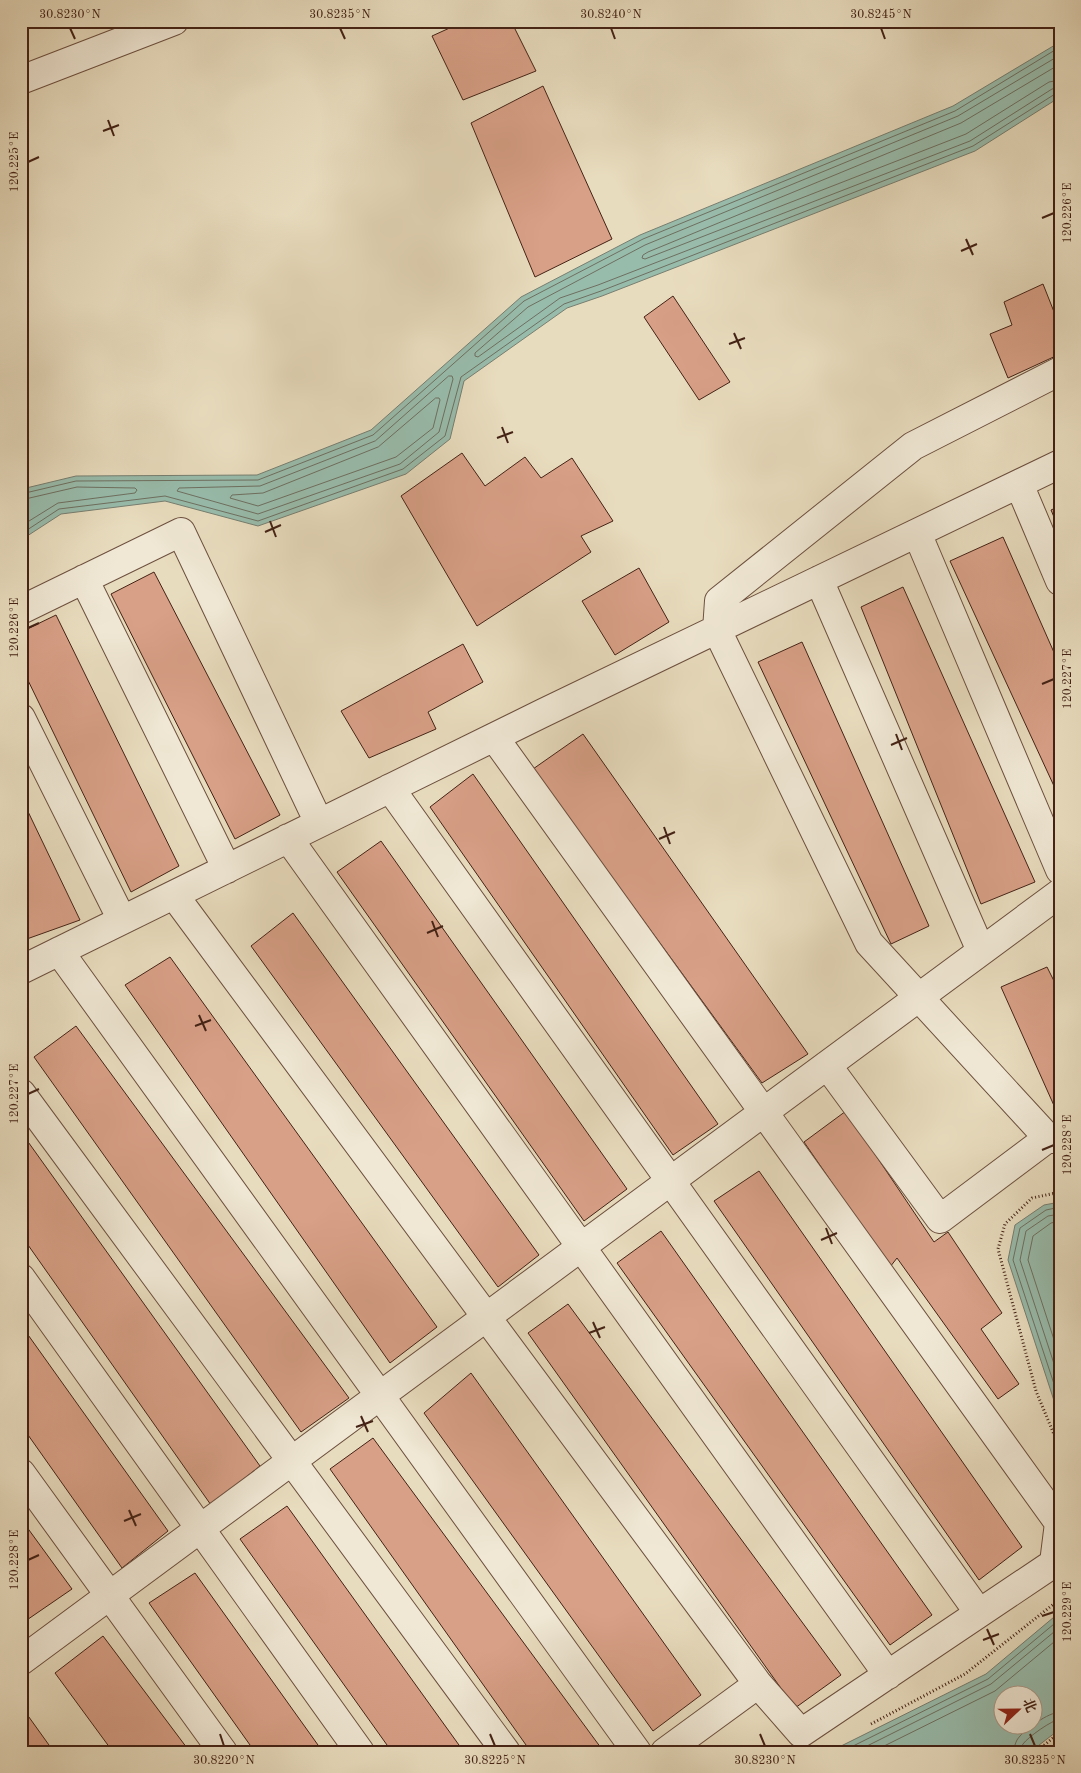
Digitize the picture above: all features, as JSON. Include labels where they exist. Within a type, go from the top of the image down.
[{"type":"street","points":[[21,80],[174,21]]},
{"type":"street","points":[[827,1065],[940,1219],[1054,1139],[869,943],[717,630],[719,601],[913,446],[1060,371]]},
{"type":"street","points":[[22,969],[494,737],[1060,464]]},
{"type":"street","points":[[1019,484],[1060,581]]},
{"type":"street","points":[[21,610],[181,532],[320,823]]},
{"type":"street","points":[[917,533],[1060,870]]},
{"type":"street","points":[[84,579],[227,868]]},
{"type":"street","points":[[819,580],[982,951]]},
{"type":"street","points":[[21,718],[122,920]]},
{"type":"street","points":[[174,895],[758,1684],[801,1733],[1054,1563],[1059,1523],[494,737]]},
{"type":"street","points":[[390,788],[980,1613]]},
{"type":"street","points":[[288,838],[888,1675]]},
{"type":"street","points":[[21,1661],[1060,893]]},
{"type":"street","points":[[59,951],[637,1752]]},
{"type":"street","points":[[21,1092],[506,1752]]},
{"type":"street","points":[[21,1278],[360,1752]]},
{"type":"street","points":[[21,1473],[223,1752]]},
{"type":"street","points":[[665,1752],[758,1684]]},
{"type":"path","points":[[1060,1192],[1032,1198],[1005,1224],[998,1249],[1036,1391],[1060,1450]]},
{"type":"path","points":[[870,1724],[965,1674],[1060,1599]]},
{"type":"path","points":[[1036,1752],[1060,1732]]},
{"type":"water","points":[[1060,42],[1060,97],[975,151],[567,308],[464,381],[450,439],[406,474],[258,526],[165,501],[61,514],[21,540],[22,489],[76,476],[257,475],[371,430],[521,297],[640,235],[953,106]]},
{"type":"water","points":[[1060,1202],[1060,1419],[1008,1260],[1015,1225],[1044,1205]]},
{"type":"water","points":[[1060,1612],[1060,1729],[1030,1752],[829,1752],[986,1674]]},
{"type":"building","points":[[465,21],[511,21],[536,71],[463,100],[432,36]]},
{"type":"building","points":[[543,86],[612,239],[535,277],[471,123]]},
{"type":"building","points":[[1060,250],[1060,264],[1055,252]]},
{"type":"building","points":[[1043,284],[1060,327],[1060,354],[1008,378],[990,334],[1012,325],[1004,302]]},
{"type":"building","points":[[673,296],[730,382],[699,400],[644,317]]},
{"type":"building","points":[[462,453],[485,486],[525,457],[541,478],[572,458],[613,521],[581,536],[591,552],[477,626],[401,496]]},
{"type":"building","points":[[1060,506],[1060,531],[1051,510]]},
{"type":"building","points":[[1003,537],[1060,666],[1060,799],[950,561]]},
{"type":"building","points":[[639,568],[669,622],[615,655],[582,601]]},
{"type":"building","points":[[154,572],[280,815],[235,839],[111,594]]},
{"type":"building","points":[[903,587],[1035,882],[981,904],[861,607]]},
{"type":"building","points":[[56,615],[179,866],[131,892],[21,666],[21,632]]},
{"type":"building","points":[[802,642],[929,926],[891,944],[758,662]]},
{"type":"building","points":[[463,644],[483,682],[428,712],[436,729],[369,758],[341,711]]},
{"type":"building","points":[[583,734],[808,1054],[762,1083],[533,769]]},
{"type":"building","points":[[473,774],[718,1124],[673,1155],[430,807]]},
{"type":"building","points":[[21,797],[80,920],[24,940],[21,933]]},
{"type":"building","points":[[381,841],[627,1189],[584,1221],[337,872]]},
{"type":"building","points":[[293,913],[539,1255],[498,1287],[251,946]]},
{"type":"building","points":[[170,957],[437,1327],[390,1363],[125,985]]},
{"type":"building","points":[[1047,967],[1060,993],[1060,1119],[1001,987]]},
{"type":"building","points":[[76,1026],[349,1398],[301,1432],[34,1057]]},
{"type":"building","points":[[846,1111],[934,1242],[948,1232],[1002,1313],[981,1329],[1019,1384],[998,1399],[897,1258],[890,1267],[804,1142]]},
{"type":"building","points":[[21,1132],[260,1466],[211,1505],[21,1235]]},
{"type":"building","points":[[759,1171],[1022,1547],[979,1580],[714,1201]]},
{"type":"building","points":[[661,1231],[932,1615],[890,1645],[617,1263]]},
{"type":"building","points":[[568,1304],[841,1675],[795,1708],[528,1333]]},
{"type":"building","points":[[21,1325],[168,1531],[122,1568],[21,1425]]},
{"type":"building","points":[[471,1373],[701,1695],[653,1731],[424,1413]]},
{"type":"building","points":[[373,1438],[604,1752],[531,1752],[330,1469]]},
{"type":"building","points":[[287,1506],[464,1752],[392,1752],[240,1539]]},
{"type":"building","points":[[21,1519],[72,1589],[21,1624]]},
{"type":"building","points":[[195,1573],[323,1752],[255,1752],[149,1603]]},
{"type":"building","points":[[103,1636],[190,1752],[113,1752],[55,1673]]},
{"type":"building","points":[[21,1706],[54,1752],[21,1752]]}]
